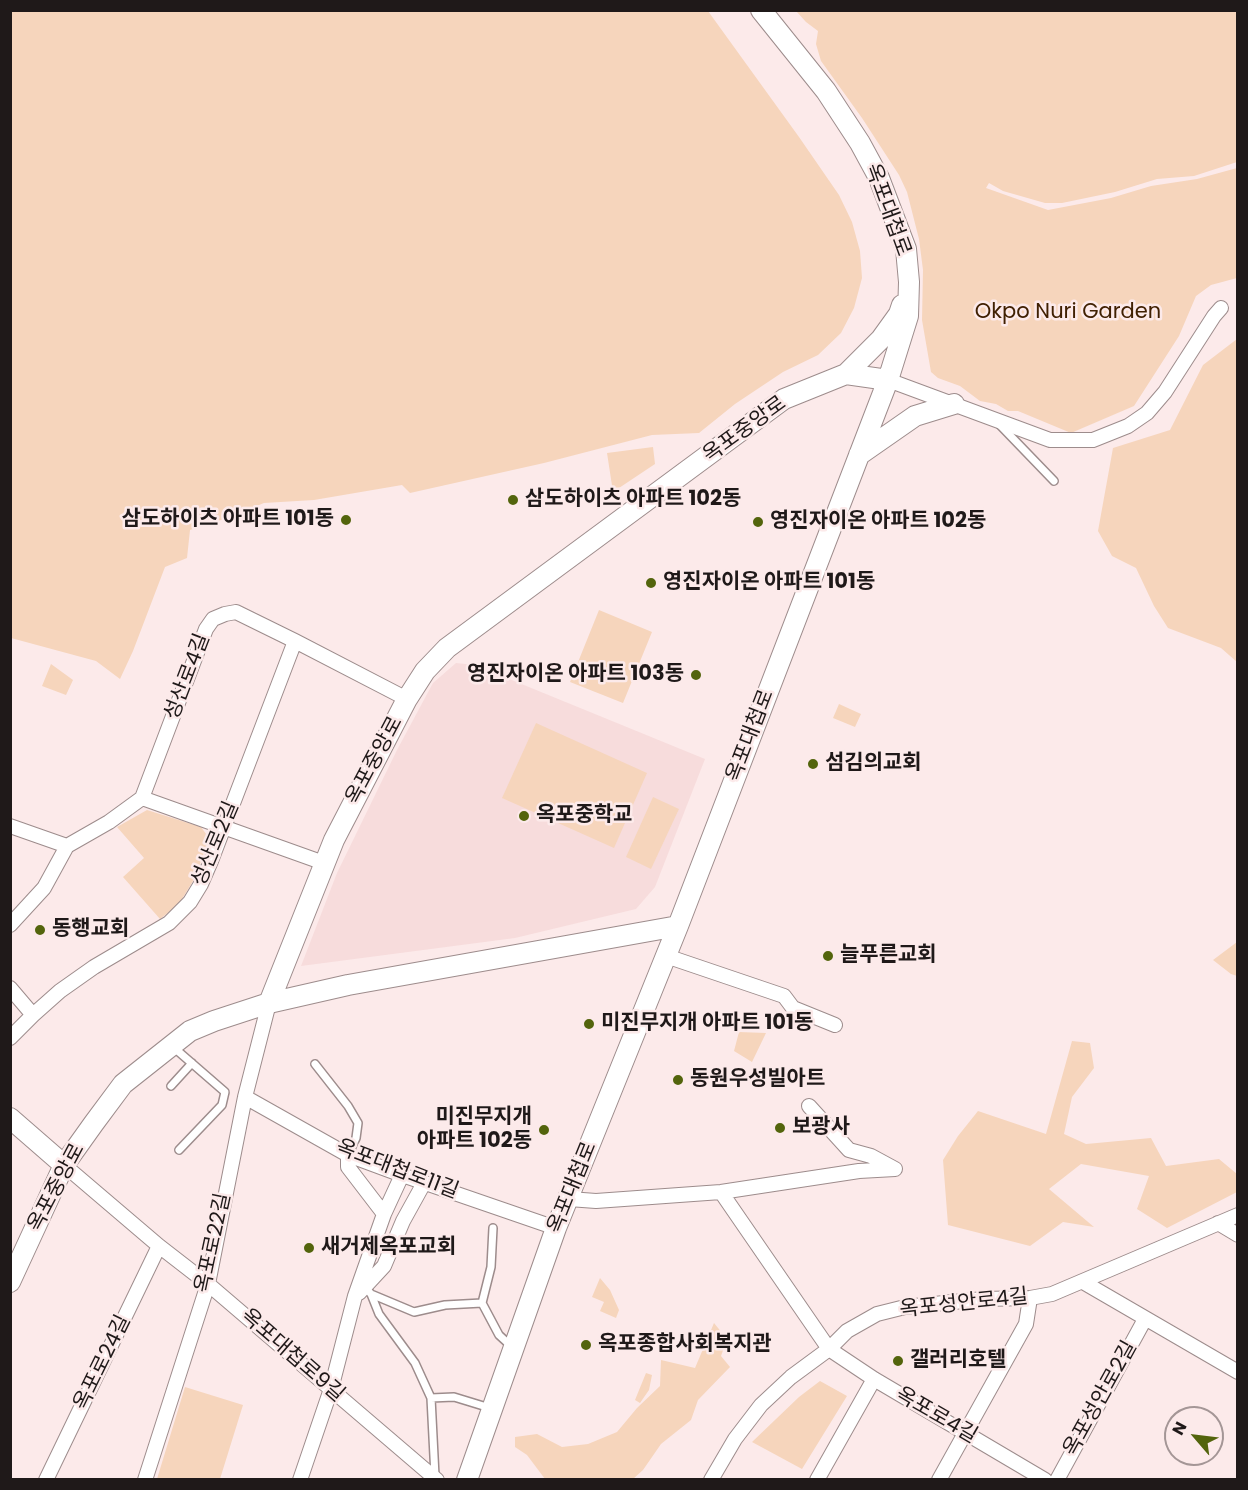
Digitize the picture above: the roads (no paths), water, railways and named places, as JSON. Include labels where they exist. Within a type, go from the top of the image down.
[{"type":"street","name":"옥포대첩로","points":[[467,1479],[556,1228],[678,926],[888,380],[908,316],[909,282],[906,249],[879,178],[826,91],[761,10]]},
{"type":"street","points":[[846,374],[881,339],[899,314],[909,282]]},
{"type":"street","points":[[846,374],[888,380],[1050,440],[1093,440],[1128,426],[1147,413],[1165,392],[1221,308]]},
{"type":"street","name":"옥포중앙로","points":[[10,1282],[64,1165],[123,1084],[190,1031],[269,1003],[324,862],[407,699],[425,671],[447,648],[784,399],[846,374]]},
{"type":"street","points":[[859,455],[915,416],[954,404]]},
{"type":"street","name":"성산로4길","points":[[142,798],[206,629],[213,619],[225,614],[236,612],[407,699]]},
{"type":"street","name":"성산로2길","points":[[10,1038],[60,991],[94,967],[169,924],[181,913],[201,884],[295,641]]},
{"type":"street","points":[[10,925],[44,888],[67,846],[109,822],[142,798],[324,862]]},
{"type":"street","points":[[10,826],[67,846]]},
{"type":"street","points":[[269,1003],[348,985],[678,926]]},
{"type":"street","points":[[666,956],[784,996],[793,1008],[835,1025]]},
{"type":"street","points":[[10,988],[33,1014]]},
{"type":"street","name":"옥포로22길","points":[[145,1479],[208,1284],[245,1097],[269,1003]]},
{"type":"street","name":"옥포대첩로11길","points":[[245,1097],[348,1155],[556,1228]]},
{"type":"street","points":[[568,1199],[596,1201],[721,1192],[859,1172],[896,1169],[871,1156],[849,1150],[809,1106]]},
{"type":"street","points":[[10,1118],[64,1165]]},
{"type":"street","points":[[348,1155],[348,1167],[384,1214]]},
{"type":"street","name":"옥포대첩로9길","points":[[64,1165],[159,1246],[208,1284],[436,1479]]},
{"type":"street","points":[[300,1479],[364,1292],[384,1214],[402,1175]]},
{"type":"street","points":[[364,1292],[384,1266],[403,1221],[424,1183]]},
{"type":"street","points":[[721,1192],[829,1349]]},
{"type":"street","name":"옥포성안로4길","points":[[711,1479],[735,1439],[761,1406],[791,1377],[829,1349],[847,1331],[877,1314],[905,1307],[983,1299],[1030,1298],[1052,1294],[1238,1215]]},
{"type":"street","points":[[1218,1223],[1238,1235]]},
{"type":"street","name":"옥포로24길","points":[[46,1479],[159,1246]]},
{"type":"street","points":[[1083,1282],[1238,1372]]},
{"type":"street","points":[[939,1479],[1026,1324],[1030,1298]]},
{"type":"street","name":"옥포성안로2길","points":[[1057,1479],[1145,1319]]},
{"type":"street","name":"옥포로4길","points":[[829,1349],[874,1379],[1045,1479]]},
{"type":"street","points":[[816,1479],[874,1379]]},
{"type":"lane","points":[[993,418],[1054,481]]},
{"type":"lane","points":[[170,1045],[225,1092],[222,1105],[179,1150]]},
{"type":"lane","points":[[171,1086],[192,1063]]},
{"type":"lane","points":[[315,1064],[348,1106],[358,1123],[356,1138],[348,1155]]},
{"type":"lane","points":[[493,1228],[491,1268],[482,1303],[499,1335],[513,1348]]},
{"type":"lane","points":[[364,1292],[414,1312],[445,1305],[482,1303]]},
{"type":"lane","points":[[364,1292],[415,1363],[431,1398],[436,1479]]},
{"type":"lane","points":[[431,1398],[454,1397],[492,1408]]},
{"type":"place","name":"삼도하이츠 아파트 102동","points":[[513,500]]},
{"type":"place","name":"삼도하이츠 아파트 101동","points":[[346,520]]},
{"type":"place","name":"영진자이온 아파트 102동","points":[[758,522]]},
{"type":"place","name":"영진자이온 아파트 101동","points":[[651,583]]},
{"type":"place","name":"영진자이온 아파트 103동","points":[[696,675]]},
{"type":"place","name":"섬김의교회","points":[[813,764]]},
{"type":"place","name":"옥포중학교","points":[[524,816]]},
{"type":"place","name":"동행교회","points":[[40,930]]},
{"type":"place","name":"늘푸른교회","points":[[828,956]]},
{"type":"place","name":"미진무지개 아파트 101동","points":[[589,1024]]},
{"type":"place","name":"동원우성빌아트","points":[[678,1080]]},
{"type":"place","name":"보광사","points":[[780,1128]]},
{"type":"place","name":"미진무지개 아파트 102동","points":[[544,1130]]},
{"type":"place","name":"새거제옥포교회","points":[[309,1248]]},
{"type":"place","name":"옥포종합사회복지관","points":[[586,1345]]},
{"type":"place","name":"갤러리호텔","points":[[898,1361]]},
{"type":"park label","name":"Okpo Nuri Garden","points":[[1068,313]]}]
